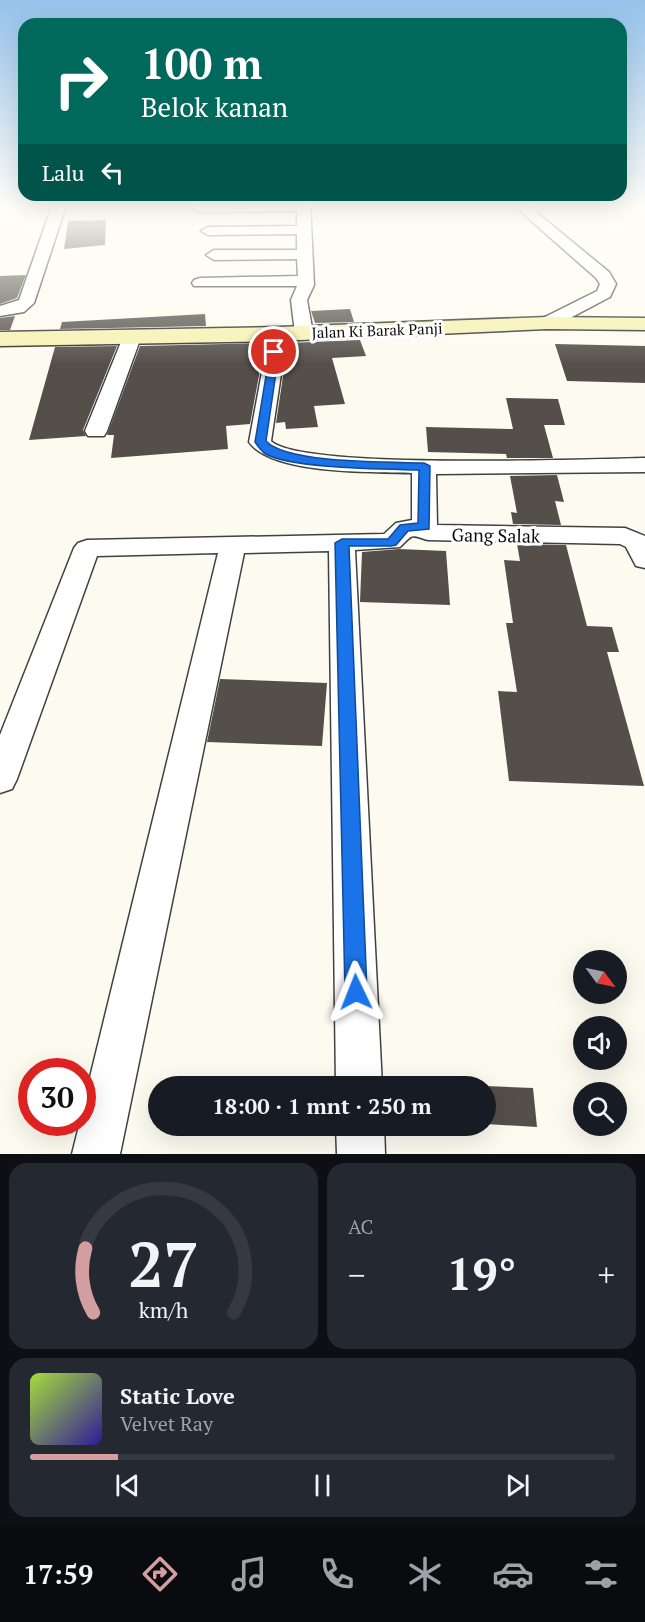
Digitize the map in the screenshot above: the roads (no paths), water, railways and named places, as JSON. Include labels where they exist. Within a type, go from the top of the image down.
[{"type":"street","points":[[0,311],[18,308],[27,303],[42,257]]},
{"type":"street","points":[[304,333],[299,300],[306,281],[305,257]]},
{"type":"street","points":[[547,323],[604,294],[608,284],[603,275],[581,257]]},
{"type":"street","points":[[201,283],[306,281]]},
{"type":"street","name":"Jalan Ki Barak Panji","points":[[0,339],[278,334],[547,323],[645,324]]},
{"type":"street","points":[[278,334],[260,442],[268,450],[287,457],[348,464],[424,466],[645,465]]},
{"type":"street","points":[[96,431],[132,337]]},
{"type":"street","points":[[0,779],[87,548],[391,542],[405,528],[424,526],[424,466]]},
{"type":"street","name":"Gang Salak","points":[[424,526],[425,530],[434,534],[624,536],[637,542],[645,560]]},
{"type":"street","points":[[342,543],[359,1076]]},
{"type":"street","points":[[96,1154],[233,545]]},
{"type":"street","points":[[360,1136],[361,1154]]}]
